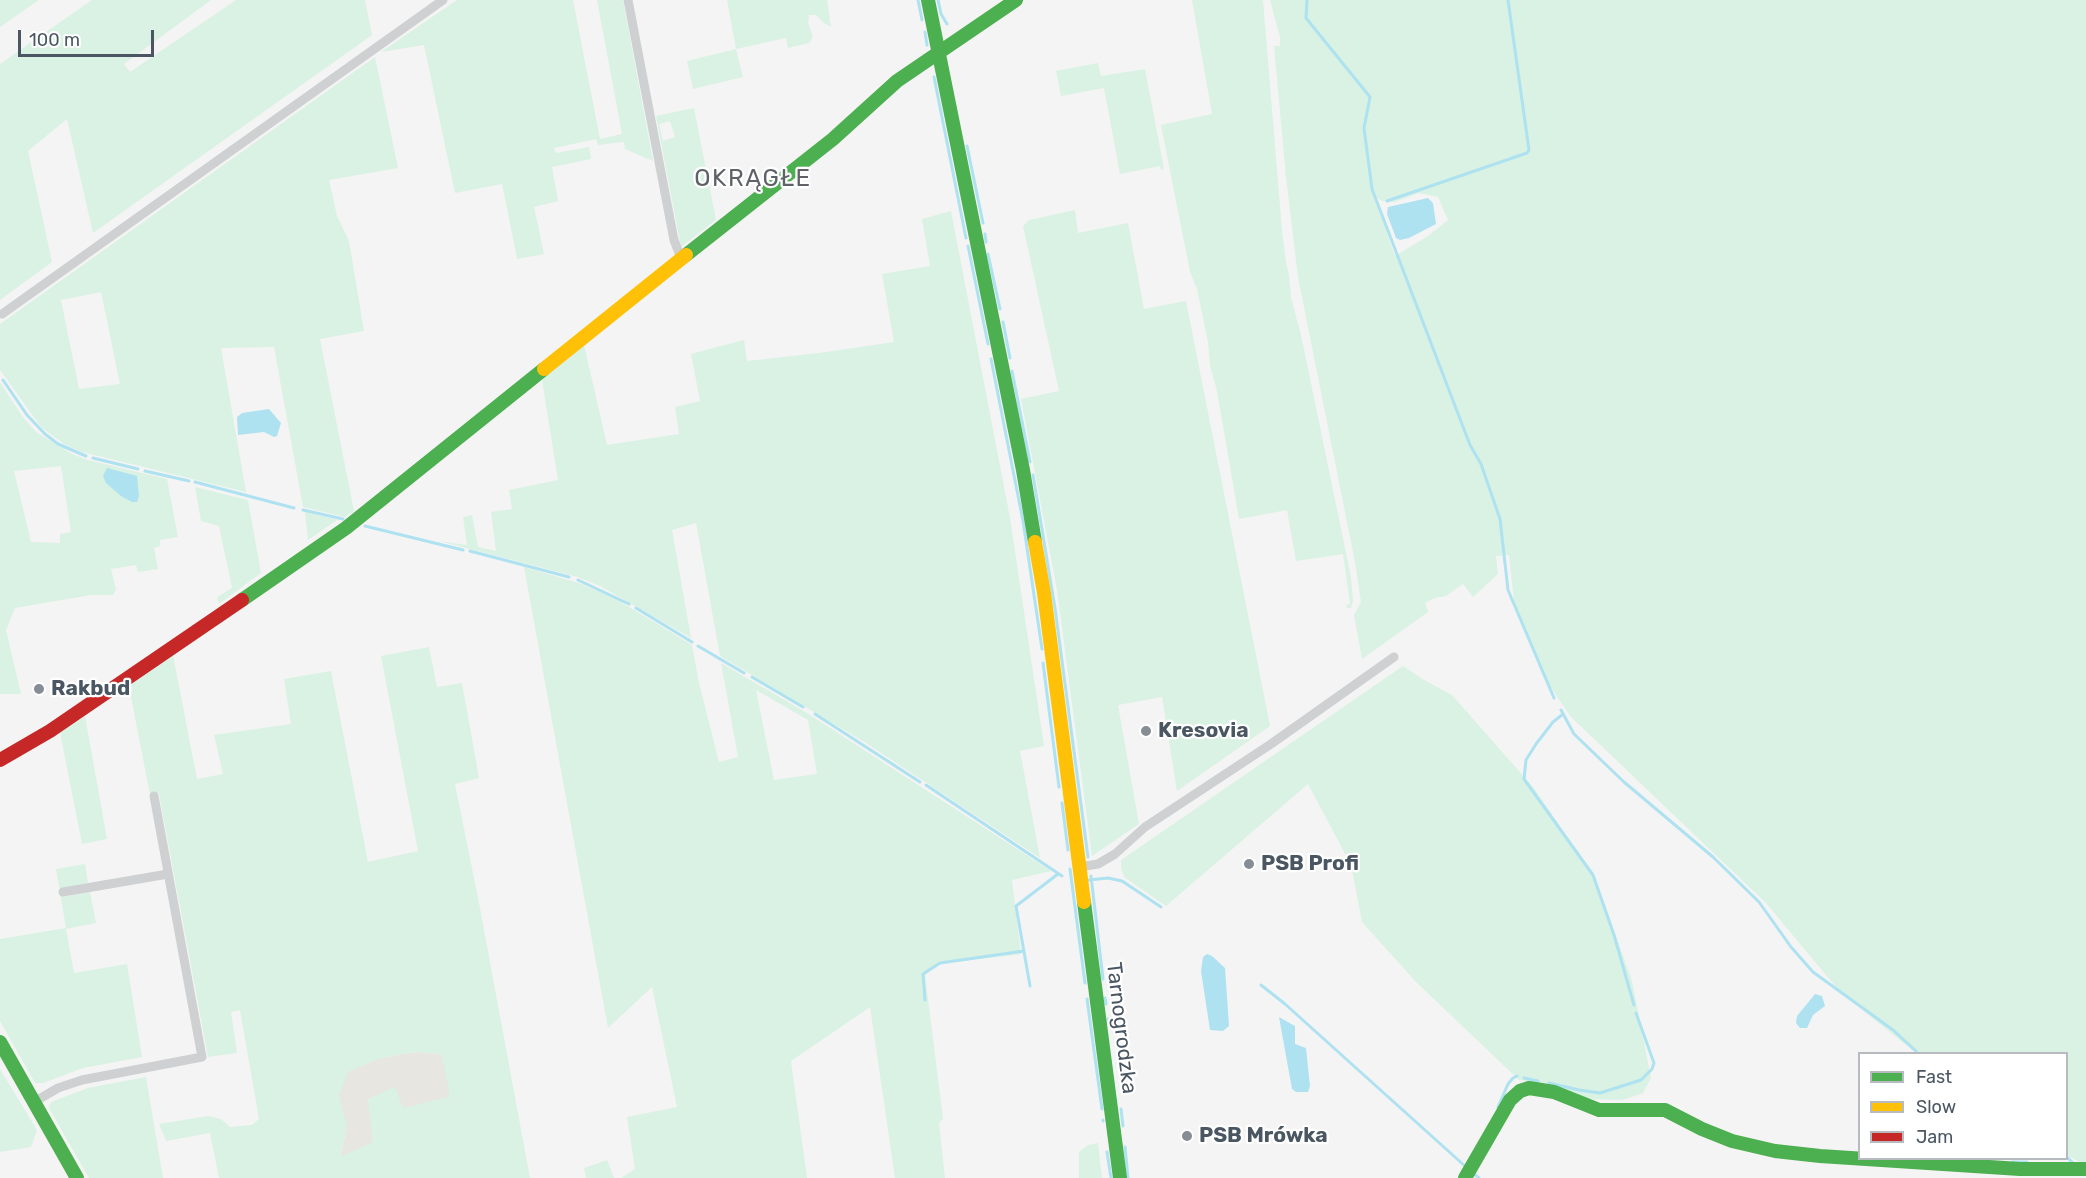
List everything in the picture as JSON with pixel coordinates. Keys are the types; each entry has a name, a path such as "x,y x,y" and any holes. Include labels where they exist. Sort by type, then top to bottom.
{"street":[{"path":"2,314 443,0"},
{"path":"628,0 674,240 681,258"},
{"name":"Tarnogrodzka","path":"928,0 1044,593 1120,1178"},
{"path":"0,760 50,731 346,528 681,258 833,139 897,81 1016,0"},
{"path":"1079,867 1098,864 1115,854 1145,827 1271,744 1394,657"},
{"path":"34,1102 58,1089 82,1080 202,1058 154,795"},
{"path":"63,892 168,874"},
{"path":"0,1042 77,1178"},
{"path":"1467,1175 1510,1100 1520,1091 1528,1088 1554,1092 1599,1110 1665,1110 1732,1141 1774,1151 1858,1158"},
{"path":"1882,1160 2020,1169 2086,1169"}],"green space":[{"path":"0,0 39,0 0,27"},
{"path":"92,0 211,0 124,64 130,72 236,0 365,0 372,35 93,233 67,119 28,151 52,262 0,300 0,64"},
{"path":"457,0 573,0 600,139 622,134 597,0 623,0 653,161 625,149 624,142 598,145 596,139 554,148 556,153 589,147 591,159 552,167 558,201 534,207 544,254 517,259 502,184 455,193 424,45 381,52"},
{"path":"727,0 827,0 831,27 816,15 809,15 808,23 813,37 809,43 788,48 786,38 736,49"},
{"path":"1192,0 1263,0 1282,231 1291,298 1301,335 1351,577 1353,601 1351,608 1347,608 1346,605 1350,604 1343,554 1296,561 1287,510 1239,519 1217,391 1210,366 1208,342 1197,289 1190,272 1161,125 1212,114"},
{"path":"1270,0 2086,0 2086,1162 2081,1163 2068,1156 2068,1052 1915,1052 1840,992 1766,903 1570,716 1542,674 1514,602 1509,555 1496,556 1498,574 1473,597 1463,584 1446,596 1425,603 1428,612 1362,659 1354,615 1361,602 1355,562 1298,277 1274,46 1280,46 1280,37","holes":["1419,193 1438,197 1448,220 1428,236 1395,256 1374,196 1382,201 1394,202"]},
{"path":"736,49 743,77 693,89 687,61"},
{"path":"375,57 398,168 329,180 337,216 349,241 364,331 320,339 354,511 345,517 303,507 274,347 221,348 246,492 82,452 64,444 41,427 0,370 0,324","holes":["101,292 120,384 79,389 61,300"]},
{"path":"1098,63 1101,76 1145,69 1164,169 1161,170 1160,166 1120,174 1104,88 1061,96 1056,71"},
{"path":"694,108 716,220 681,247 656,116","holes":["670,121 675,137 663,141 659,124"]},
{"path":"1075,210 1078,233 1128,223 1144,309 1186,301 1270,726 1177,791 1162,697 1118,705 1139,824 1092,856 1057,590 1021,399 1059,391 1023,226 1029,220"},
{"path":"951,211 1010,518 1044,746 1020,751 1040,858 866,743 720,656 696,523 672,530 691,638 600,586 578,577 439,541 467,545 463,517 472,515 478,547 496,551 491,512 512,509 509,490 558,480 542,380 584,345 607,445 679,434 675,407 700,401 691,354 744,340 747,361 894,342 882,274 930,266 922,219"},
{"path":"0,382 22,416 36,432 72,454 167,479 178,537 160,540 160,546 154,548 158,569 138,572 136,565 111,569 116,590 113,595 91,595 15,608 6,630 21,694 0,694","holes":["61,466 71,532 60,534 60,543 31,542 14,471"]},
{"path":"195,487 248,500 261,573 219,604 217,597 232,588 219,526 201,521"},
{"path":"305,512 337,520 308,540"},
{"path":"524,567 579,583 616,599 692,645 719,762 738,757 721,663 807,713 1051,871 1012,880 1021,954 939,964 925,975 943,1119 939,1123 945,1178 895,1178 870,1007 791,1061 807,1178 621,1178 635,1169 627,1117 677,1107 652,987 608,1028","holes":["756,690 808,720 817,774 774,780"]},
{"path":"429,647 437,687 462,683 479,778 455,784 530,1178 219,1178 210,1133 166,1141 159,1124 208,1116 221,1119 230,1127 252,1125 259,1119 240,1010 231,1012 237,1053 208,1057 159,794 150,795 129,686 173,655 197,779 223,774 214,735 291,724 284,679 331,671 368,862 418,851 381,656","holes":["422,1052 442,1055 395,1086 368,1099 340,1156 347,1127 378,1059"]},
{"path":"1403,666 1452,695 1533,787 1595,877 1632,981 1651,1078 1643,1093 1623,1100 1588,1099 1542,1084 1519,1080 1416,982 1362,922 1351,865 1308,784 1166,906 1124,877 1121,860"},
{"path":"85,716 107,839 82,844 60,732"},
{"path":"85,864 88,883 62,888 64,897 90,892 96,923 66,929 74,973 127,964 142,1057 83,1068 43,1083 35,1083 0,1021 0,939 66,928 56,869"},
{"path":"0,1069 37,1130 31,1147 0,1152"},
{"path":"146,1077 163,1178 89,1178 49,1108 51,1102 88,1088"},
{"path":"1098,1143 1102,1178 1079,1178 1079,1152 1088,1145"},
{"path":"607,1160 614,1178 586,1178 584,1168"}],"sand":[{"path":"422,1052 442,1055 450,1097 403,1108 395,1087 368,1099 373,1142 340,1157 347,1127 339,1096 348,1072 378,1059"}],"water":[{"path":"1428,198 1433,203 1436,224 1409,238 1400,240 1396,238 1387,214 1388,207"},
{"path":"269,409 281,423 277,436 274,437 264,432 238,435 237,417 242,413"},
{"path":"107,468 137,476 139,496 137,502 121,496 106,483 103,476"},
{"path":"1207,954 1225,968 1229,1026 1223,1031 1210,1030 1201,971 1203,957"},
{"path":"1815,994 1822,996 1825,1006 1813,1015 1807,1028 1800,1028 1796,1023 1797,1016"},
{"path":"1279,1017 1295,1026 1295,1044 1306,1048 1310,1086 1308,1092 1296,1092 1292,1089"}],"waterway":[{"path":"918,0 922,20"},
{"path":"938,0 941,14 947,24"},
{"path":"1307,0 1306,18 1370,97 1364,128 1372,189 1470,445 1481,464 1500,519 1508,590 1554,698"},
{"path":"1387,201 1527,153 1529,150 1508,0"},
{"path":"925,32 927,45"},
{"path":"934,77 966,238"},
{"path":"967,146 983,223"},
{"path":"985,234 986,242"},
{"path":"968,246 988,344"},
{"path":"988,254 1000,309"},
{"path":"1003,322 1010,358"},
{"path":"991,359 1023,521 1042,649"},
{"path":"1012,371 1030,462"},
{"path":"3,380 27,415 45,434 58,444 86,456"},
{"path":"93,458 138,469"},
{"path":"145,471 189,481"},
{"path":"1033,475 1055,608 1088,857"},
{"path":"195,482 294,508"},
{"path":"303,510 343,519"},
{"path":"365,526 463,550"},
{"path":"470,551 569,577"},
{"path":"578,580 629,604"},
{"path":"636,608 692,642"},
{"path":"698,646 744,673"},
{"path":"1043,663 1059,787"},
{"path":"752,677 803,707"},
{"path":"1561,710 1574,734 1624,782 1713,857 1759,902 1791,947 1813,972 1893,1030 1917,1052"},
{"path":"815,714 920,782"},
{"path":"1563,714 1553,722 1526,760 1524,779 1593,875 1614,935 1634,1005"},
{"path":"926,785 1062,876"},
{"path":"1062,803 1068,850"},
{"path":"1070,869 1085,983"},
{"path":"1030,986 1016,906 1058,874"},
{"path":"1091,876 1103,979"},
{"path":"1089,880 1108,878 1122,881 1161,907"},
{"path":"925,1000 923,974 940,963 1024,951"},
{"path":"1261,985 1466,1167"},
{"path":"1105,998 1106,1004"},
{"path":"1087,999 1102,1109"},
{"path":"1549,1083 1600,1093 1641,1080 1652,1069 1654,1063 1636,1013"},
{"path":"1108,1019 1109,1024"},
{"path":"1498,1107 1508,1084 1517,1076"},
{"path":"1524,1078 1538,1081"},
{"path":"1121,1109 1123,1126"},
{"path":"1125,1147 1128,1178"},
{"path":"1107,1152 1111,1178"},
{"path":"2068,1158 2074,1164"},
{"path":"2012,1162 2027,1162"},
{"path":"1473,1173 1479,1178"}],"traffic: fast":[{"path":"928,0 1023,470 1035,542"},
{"path":"686,255 833,139 897,81 1016,0"},
{"path":"242,600 346,528 544,369"},
{"path":"1084,902 1120,1178"},
{"path":"0,1042 77,1178"},
{"path":"1465,1178 1510,1100 1520,1091 1529,1088 1554,1092 1599,1110 1665,1110 1732,1141 1775,1151 1858,1158"},
{"path":"1882,1160 2020,1169 2086,1169"}],"traffic: slow":[{"path":"544,369 686,255"},
{"path":"1035,542 1044,593 1084,902"}],"traffic: jam":[{"path":"0,760 50,731 242,600"}],"place":[{"name":"Rakbud","path":"39,689"},
{"name":"Kresovia","path":"1146,731"},
{"name":"PSB Profi","path":"1249,864"},
{"name":"PSB Mrówka","path":"1187,1136"}],"district":[{"name":"OKRĄGŁE","path":"753,179"}]}
